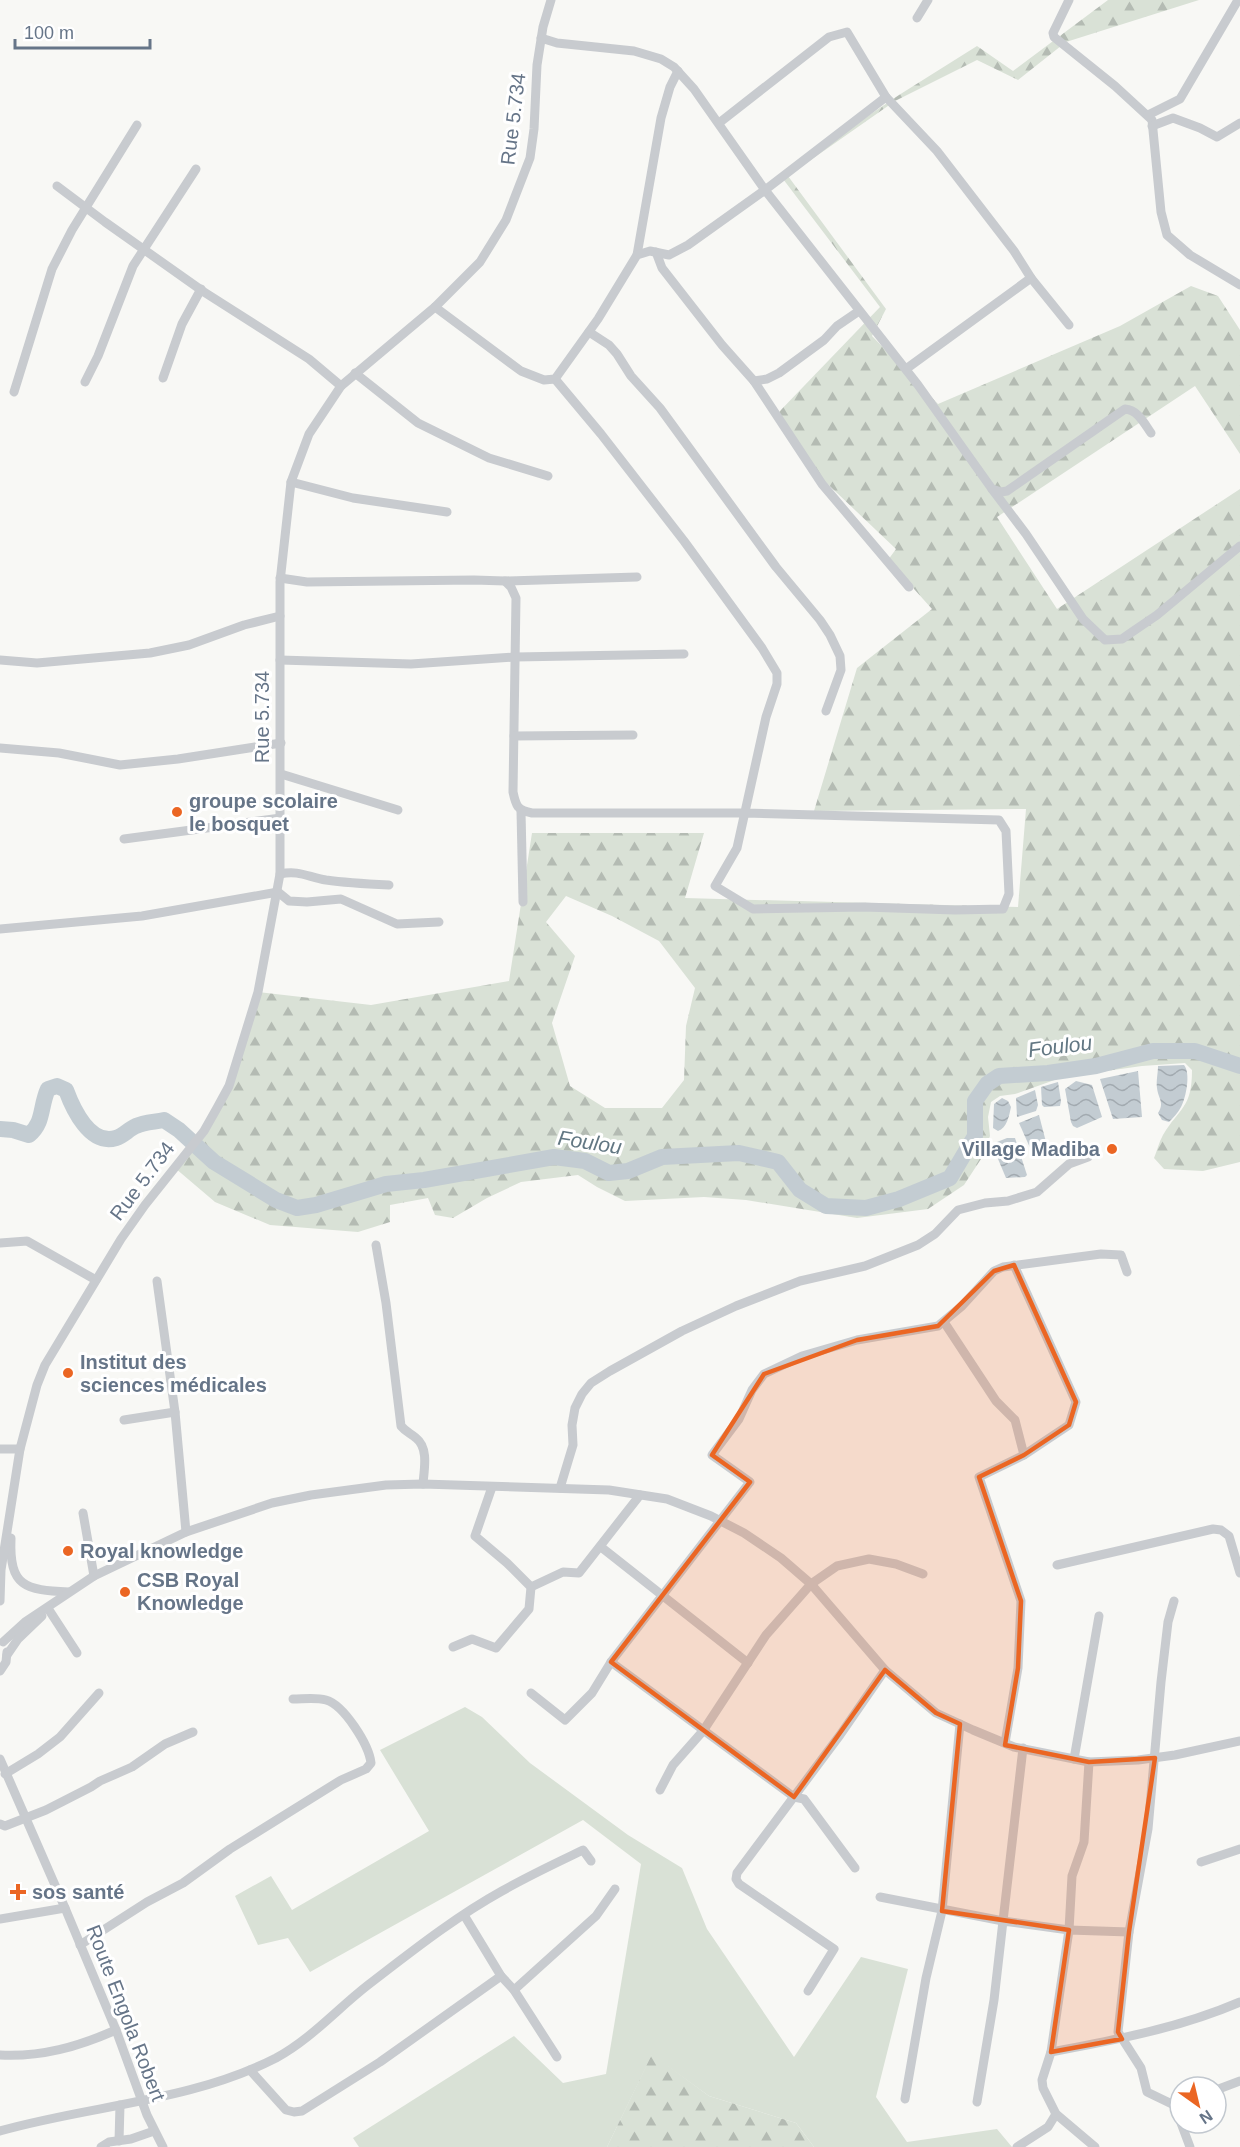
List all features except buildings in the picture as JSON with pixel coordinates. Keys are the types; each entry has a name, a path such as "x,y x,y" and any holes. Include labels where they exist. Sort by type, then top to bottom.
{"street":[{"name":"Rue 5.734","path":"0,1601 0,1570 20,1449 37,1385 45,1365 96,1280 145,1205 204,1131 229,1086 258,992 280,874 280,578 291,482 309,434 341,386 435,307 480,262 506,220 530,158 541,38 551,0"},
{"path":"918,18 928,0"},
{"path":"1069,0 1053,33 1054,37 1115,86 1152,120 1161,212 1167,235 1190,255 1240,285"},
{"path":"1148,116 1180,99 1238,0"},
{"path":"718,123 829,37 847,32 886,97 937,151 1014,251 1031,278 1069,325"},
{"path":"541,38 557,43 648,54 661,59 678,71 765,190 906,369 1026,534 1083,619 1106,640 1122,639 1132,633 1240,546"},
{"path":"435,307 521,371 544,380 555,379 589,332 637,255 661,118 670,87 678,71"},
{"path":"637,255 646,251 663,255 676,253 765,190 886,97"},
{"path":"1152,126 1173,118 1217,137 1240,123"},
{"path":"14,392 52,269 137,125"},
{"path":"85,382 98,356 125,281 143,249 196,169"},
{"path":"57,186 201,289 309,359 341,386"},
{"path":"656,252 662,268 722,345 754,381 822,484 909,587"},
{"path":"906,369 1031,278"},
{"path":"163,378 182,324 201,289"},
{"path":"754,381 779,373 859,311"},
{"path":"589,332 609,345 631,376 660,408 776,567 830,635 840,656 841,670 826,711"},
{"path":"355,373 418,423 489,458 548,476"},
{"path":"505,581 516,598 513,792 516,806 521,811 532,813 745,813 999,820 1006,831 1009,894 1004,909 864,907 753,909 716,886 737,848 745,813 766,717 777,684 777,673 767,655 684,541 602,434 555,379"},
{"path":"992,489 1007,491 1125,409 1137,414 1151,433"},
{"path":"291,482 353,498 447,512"},
{"path":"280,578 307,582 336,582 505,581 637,577"},
{"path":"0,660 38,663 150,653 189,645 244,625 280,616"},
{"path":"280,660 411,664 515,657 684,654"},
{"path":"514,736 633,735"},
{"path":"0,748 59,753 120,765 178,759 281,743"},
{"path":"281,774 398,810"},
{"path":"521,811 523,902"},
{"path":"124,839 281,818"},
{"path":"280,874 297,872 329,880 389,885"},
{"path":"0,929 142,916 278,892 289,901 341,899 397,924 439,922"},
{"path":"560,1488 573,1445 572,1425 575,1408 591,1383 610,1371 682,1331 736,1306 800,1281 865,1266 918,1245 935,1234 958,1210 985,1203 1008,1201 1037,1192 1069,1164 1088,1157"},
{"path":"0,1244 27,1241 96,1280"},
{"path":"376,1245 386,1303 401,1426 406,1433 417,1438 422,1446 423,1484"},
{"path":"531,1693 565,1720 592,1693 611,1662 750,1482 712,1455 739,1419 748,1396 765,1374 802,1356 857,1340 938,1326 994,1271 1014,1265 1115,1254 1123,1258 1127,1272"},
{"path":"1005,1743 1018,1668 1021,1601 979,1477 1024,1455 1069,1425 1076,1402 1014,1265"},
{"path":"157,1281 175,1412 186,1532"},
{"path":"944,1322 996,1401 1015,1420 1024,1455"},
{"path":"124,1420 175,1412"},
{"path":"0,1449 20,1449"},
{"path":"7,1655 2,1641 25,1622 94,1576 186,1532 246,1511 301,1497 386,1485 423,1484 609,1490 667,1499 720,1520 744,1533 781,1558 811,1584 885,1670 936,1713 1005,1743 1089,1762 1155,1758 1240,1741"},
{"path":"492,1486 475,1536 531,1587"},
{"path":"531,1587 563,1572 579,1573 640,1495"},
{"path":"12,1502 10,1562 15,1574 23,1585 64,1595"},
{"path":"83,1513 94,1576"},
{"path":"1057,1565 1213,1529 1221,1530 1228,1536 1240,1573"},
{"path":"601,1547 748,1663"},
{"path":"660,1790 673,1765 703,1731 725,1694 766,1635 811,1584 837,1566 868,1559 897,1564 923,1574"},
{"path":"453,1647 472,1639 496,1648 529,1609 531,1587"},
{"path":"1,1671 7,1655 18,1639 64,1595"},
{"path":"1168,2100 1147,2092 1141,2068 1118,2032 1129,1932 1148,1829 1167,1632 1174,1601"},
{"path":"49,1610 77,1653"},
{"path":"1074,1759 1099,1616"},
{"path":"611,1662 794,1797 804,1799 855,1868"},
{"path":"808,1991 834,1949 739,1884 736,1879 737,1872 840,1735 885,1670"},
{"path":"5,1774 38,1754 60,1737 99,1693"},
{"path":"80,1945 147,1902 183,1883 230,1849 371,1763 366,1743 341,1711 328,1700 292,1700"},
{"path":"905,2099 926,1978 942,1911 960,1725"},
{"path":"0,1824 5,1826 46,1810 92,1787 99,1781 132,1767 165,1744 193,1732"},
{"path":"977,2102 994,2000 1023,1748"},
{"name":"Route Engola Robert","path":"0,1759 65,1908 116,2030 154,2131 163,2147"},
{"path":"1089,1762 1083,1842 1072,1876 1069,1930 1051,2052 1042,2080 1043,2088 1056,2114 1095,2147"},
{"path":"1201,1862 1240,1849"},
{"path":"0,2130 195,2089 250,2070 278,2057 324,2024 366,1987 502,1890 583,1850 591,1861"},
{"path":"514,1990 596,1916 615,1889"},
{"path":"880,1897 1003,1922 1069,1930 1129,1932"},
{"path":"0,1918 65,1908"},
{"path":"464,1915 501,1976 514,1990 557,2057"},
{"path":"250,2070 286,2110 302,2111 380,2062 501,1976"},
{"path":"1051,2052 1122,2039 1208,2016 1240,2002"},
{"path":"0,2055 35,2055 57,2052 116,2030"},
{"path":"119,2141 120,2105"},
{"path":"1017,2147 1048,2127 1056,2114"},
{"path":"101,2147 109,2142 154,2131"}],"highlighted area":[{"path":"1014,1265 1076,1402 1069,1425 1024,1455 979,1477 1021,1601 1018,1668 1005,1745 1089,1762 1155,1758 1129,1932 1118,2032 1122,2039 1051,2052 1069,1930 942,1911 960,1724 936,1713 885,1670 794,1797 611,1662 750,1482 712,1455 764,1374 857,1340 938,1326 994,1271"}],"green space":[{"path":"1108,0 1199,0 1066,42 1018,80 977,60 895,101 788,176 886,309 872,336 938,404 1120,326 1191,286 1218,296 1240,330 1240,454 1195,386 997,517 1057,609 1240,489 1240,1162 1203,1171 1164,1169 1154,1158 1163,1135 1184,1106 1190,1092 1192,1070 1185,1063 1142,1066 1063,1077 1015,1094 1000,1096 991,1102 988,1117 990,1136 981,1159 964,1185 928,1209 857,1218 746,1200 704,1197 625,1201 578,1175 521,1182 453,1218 435,1215 428,1198 390,1205 390,1222 358,1232 270,1225 215,1202 175,1168 217,1108 258,992 371,1005 509,981 532,833 704,833 685,898 1018,907 1026,809 814,811 857,668 932,609 888,560 896,549 816,473 778,413 880,307 780,175 977,46 1013,71","holes":["566,896 612,916 659,941 695,988 686,1026 684,1080 662,1108 605,1108 570,1086 552,1023 575,956 546,922"]},
{"path":"465,1707 482,1717 530,1763 628,1835 682,1868 707,1929 794,2057 861,1957 908,1969 876,2097 907,2142 997,2129 1012,2147 814,2147 796,2123 709,2096 652,2055 607,2147 359,2147 353,2138 514,2036 563,2083 606,2074 641,1864 583,1820 310,1972 288,1938 258,1945 235,1896 271,1876 292,1910 429,1831 380,1750"},
{"path":"652,2054 709,2096 796,2123 814,2147 607,2147"}],"water":[{"path":"1184,1065 1187,1079 1183,1103 1169,1122 1162,1120 1158,1113 1161,1103 1157,1085 1158,1066"},
{"path":"1138,1071 1142,1117 1113,1119 1100,1079"},
{"path":"1076,1081 1092,1085 1102,1117 1077,1128 1071,1122 1065,1089"},
{"path":"1058,1082 1060,1106 1044,1107 1041,1087"},
{"path":"1035,1090 1038,1105 1036,1111 1017,1117 1016,1098"},
{"path":"1002,1098 1008,1101 1011,1107 1006,1124 998,1131 993,1128 994,1104"},
{"path":"1039,1115 1046,1142 1031,1150 1019,1123"},
{"path":"1015,1138 1027,1175 1025,1177 1006,1178 993,1147 997,1142"}],"waterway":[{"name":"Foulou","path":"0,1129 29,1135 37,1125 48,1089 57,1086 66,1090 78,1116 98,1137 116,1138 133,1127 164,1120 179,1130 214,1162 276,1200 297,1208 316,1205 386,1184 424,1180 554,1157 585,1161 609,1173 628,1171 662,1157 739,1153 778,1162 800,1190 826,1206 866,1208 899,1199 950,1178 975,1136 975,1101 987,1084 999,1076 1048,1073 1096,1066 1153,1051 1195,1051 1240,1066"}],"place":[{"name":"groupe scolaire le bosquet","path":"177,812"},
{"name":"Village Madiba","path":"1112,1149"},
{"name":"Institut des sciences médicales","path":"68,1373"},
{"name":"Royal knowledge","path":"68,1551"},
{"name":"CSB Royal Knowledge","path":"125,1592"},
{"name":"sos santé","path":"18,1892"}]}
